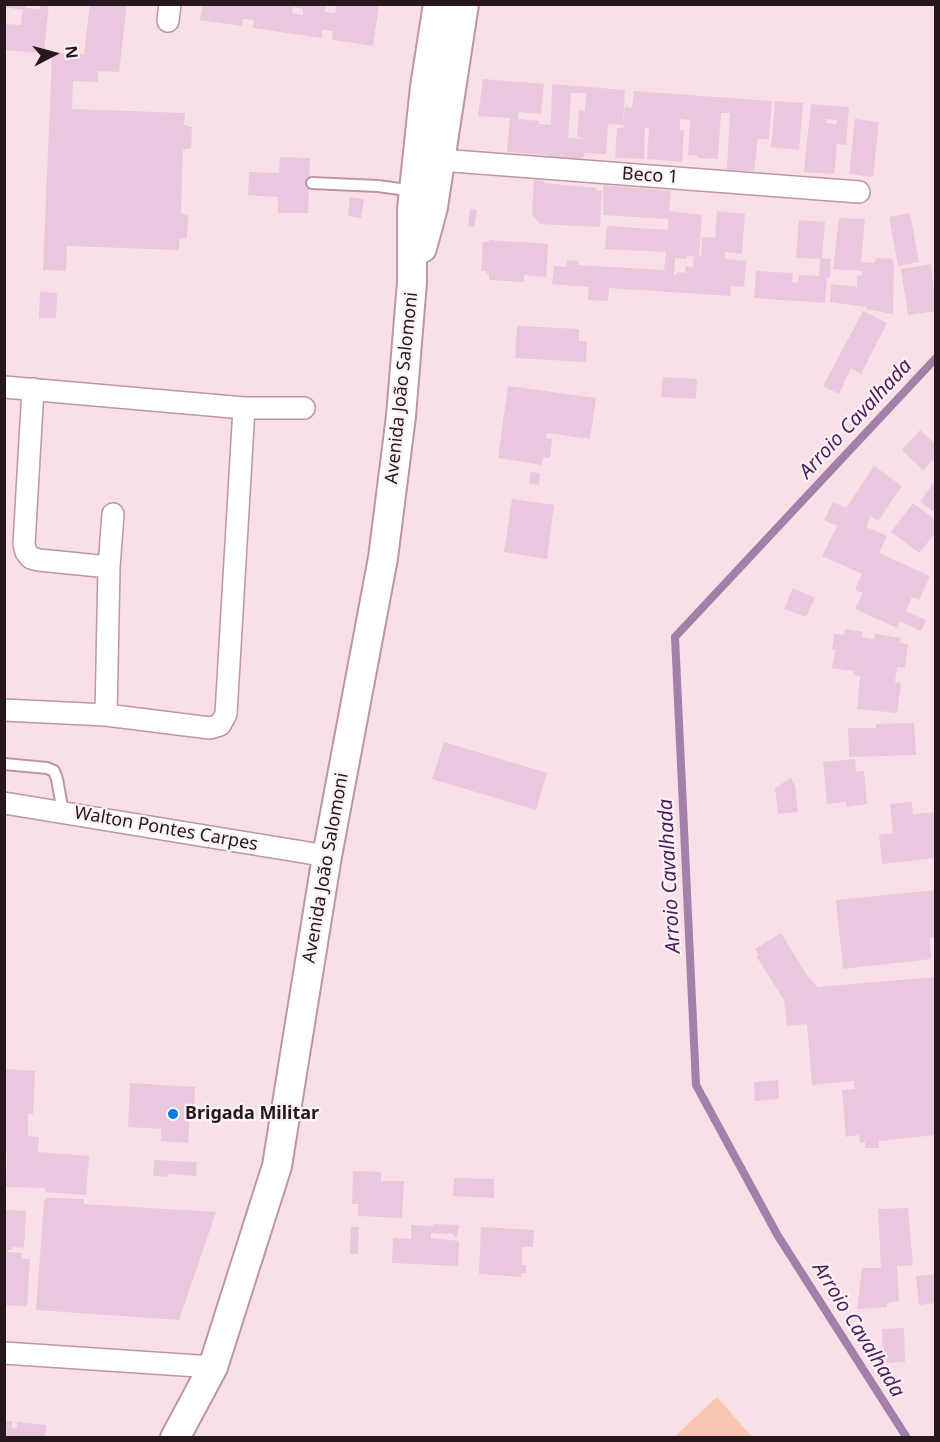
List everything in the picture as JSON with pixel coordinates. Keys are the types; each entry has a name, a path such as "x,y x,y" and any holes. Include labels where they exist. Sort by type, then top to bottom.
{"main road":[{"name":"Avenida João Salomoni","path":"175,1437 213,1367 277,1166 327,856 383,558 401,417 412,282 412,209 425,87 438,4"},
{"name":"Avenida João Salomoni","path":"412,282 434,207 464,4"}],"street":[{"name":"Beco 1","path":"440,160 860,192"},
{"path":"4,387 244,408 304,408"},
{"path":"33,389 24,544 26,552 31,558 39,560 110,567"},
{"path":"4,710 106,715 210,728 220,725 226,714 244,408"},
{"path":"106,715 113,514"},
{"name":"Walton Pontes Carpes","path":"4,803 327,856"},
{"path":"4,1353 213,1367"}],"lane":[{"path":"312,183 378,186 414,191"},
{"path":"4,764 47,768 54,771 63,812"}],"shaded area":[{"path":"717,1397 752,1437 674,1437"}],"building":[{"path":"4,4 26,4 25,8 40,9 40,4 49,4 44,53 4,50 4,24 21,25 23,10 4,7"},
{"path":"90,4 127,4 119,72 98,71 98,82 73,81 72,109 185,113 184,125 192,127 191,148 183,150 181,213 188,216 187,238 179,239 179,250 67,246 66,271 43,270 52,53 84,54"},
{"path":"203,4 326,4 325,12 335,13 337,4 379,4 373,46 332,40 333,31 322,30 322,38 253,28 254,20 243,19 242,26 200,20","holes":["293,7 303,9 303,15 292,13"]},
{"path":"483,79 544,84 541,114 519,112 518,119 551,125 552,84 625,90 623,122 625,107 632,108 634,91 772,101 769,139 758,139 754,171 727,170 730,113 721,113 718,159 688,155 690,120 680,119 680,130 684,130 682,162 647,159 649,128 645,128 644,159 615,158 617,128 623,128 624,125 608,124 606,154 584,153 583,159 567,158 567,160 548,158 548,155 507,152 510,118 478,116","holes":["571,93 586,93 585,111 579,110 577,137 584,139 568,138"]},
{"path":"775,101 803,103 799,150 771,147"},
{"path":"811,104 849,107 846,145 837,144 834,174 804,172","holes":["826,119 837,120 836,124 826,123"]},
{"path":"855,119 879,122 873,177 849,174"},
{"path":"280,157 310,158 308,213 278,213 278,197 248,195 249,172 279,173"},
{"path":"534,180 597,188 596,191 602,190 600,227 540,224 532,214"},
{"path":"603,185 671,191 669,211 702,215 699,255 701,256 702,237 715,238 717,211 745,214 742,254 725,252 725,259 746,261 744,287 731,286 730,296 609,288 608,301 588,300 589,287 552,284 554,266 566,267 567,260 578,261 578,265 664,270 666,252 605,249 607,226 668,230 668,219 603,215","holes":["697,257 694,258 693,267 686,266 685,273 677,272 674,275 675,258"]},
{"path":"350,197 364,199 361,218 348,216"},
{"path":"470,209 477,210 474,227 468,226"},
{"path":"910,213 919,262 898,266 889,217"},
{"path":"839,218 865,219 861,262 874,263 877,258 892,259 894,265 893,314 866,309 867,307 830,302 831,284 857,287 857,275 862,276 862,271 833,269"},
{"path":"799,220 825,222 822,258 831,259 825,303 754,298 756,271 793,273 792,282 798,283 799,275 819,276 820,259 796,258"},
{"path":"489,240 548,244 546,277 524,275 524,282 489,280 489,274 481,271 483,242 489,242"},
{"path":"931,264 936,311 908,315 901,269"},
{"path":"40,292 57,293 56,318 39,318"},
{"path":"863,311 887,323 861,374 851,368 839,394 823,386"},
{"path":"517,326 579,329 579,341 587,341 586,362 515,358"},
{"path":"663,377 697,379 696,399 661,397"},
{"path":"508,386 596,398 590,439 547,433 546,438 552,439 550,458 543,457 542,465 498,458"},
{"path":"920,430 936,444 936,457 923,470 902,450"},
{"path":"874,466 902,486 878,521 871,516 866,527 887,536 879,553 930,576 919,600 912,597 906,611 926,620 921,631 900,621 897,628 855,609 863,593 855,590 862,574 822,556 837,526 824,520 833,502 846,508"},
{"path":"531,472 540,473 539,485 529,483"},
{"path":"936,480 936,514 920,501"},
{"path":"512,499 554,505 547,559 504,552"},
{"path":"913,503 936,520 936,532 919,553 891,532"},
{"path":"793,588 815,598 806,617 784,609"},
{"path":"845,629 863,632 862,637 874,639 875,634 901,638 900,643 908,644 905,668 897,667 895,682 901,683 897,713 857,709 860,676 854,675 854,671 832,668 835,650 832,649 834,634 844,635"},
{"path":"914,723 916,755 849,757 848,728 876,728 876,724"},
{"path":"444,742 547,773 536,810 432,779"},
{"path":"855,759 856,772 864,771 867,804 847,807 846,802 827,804 823,762"},
{"path":"791,778 795,786 798,812 778,814 775,788"},
{"path":"912,802 913,814 936,812 936,858 882,864 879,835 893,833 890,804"},
{"path":"936,890 936,937 930,938 931,959 843,969 836,900"},
{"path":"781,933 808,977 818,987 936,977 936,1135 879,1141 879,1148 865,1148 865,1142 860,1143 859,1135 846,1137 842,1090 855,1089 854,1081 812,1085 807,1024 787,1026 784,1000 756,956 759,955 755,949"},
{"path":"4,1069 35,1071 33,1114 28,1114 28,1136 39,1137 38,1152 89,1156 86,1195 45,1192 45,1188 6,1187"},
{"path":"778,1080 779,1099 755,1101 754,1082"},
{"path":"130,1083 195,1087 194,1109 190,1109 188,1143 161,1141 161,1129 128,1127"},
{"path":"154,1160 197,1162 196,1176 168,1174 167,1177 153,1176"},
{"path":"353,1171 381,1172 381,1181 404,1181 402,1218 358,1216 358,1204 352,1204"},
{"path":"454,1178 494,1179 494,1198 453,1196"},
{"path":"47,1198 84,1199 84,1204 216,1212 179,1320 36,1310 44,1201"},
{"path":"908,1208 913,1265 897,1266 899,1301 887,1303 887,1307 857,1309 862,1268 881,1268 878,1209"},
{"path":"4,1210 26,1211 24,1248 12,1247 12,1250 8,1252 22,1253 22,1259 30,1259 27,1306 4,1305"},
{"path":"433,1224 459,1225 457,1237 454,1237 454,1234 431,1233 431,1238 459,1241 458,1266 392,1263 393,1238 411,1239 411,1225 433,1226"},
{"path":"351,1227 359,1227 358,1254 350,1254"},
{"path":"481,1227 534,1230 533,1247 522,1247 522,1265 526,1265 526,1273 521,1273 521,1277 479,1274"},
{"path":"936,1274 936,1303 919,1305 916,1276"},
{"path":"904,1328 905,1362 883,1363 882,1329"},
{"path":"4,1421 12,1421 12,1428 17,1429 17,1422 46,1425 45,1438 6,1438"}],"waterway":[{"name":"Arroio Cavalhada","path":"907,1438 778,1236 696,1085 675,637 936,358"}],"place":[{"name":"Brigada Militar","path":"173,1114"}]}
